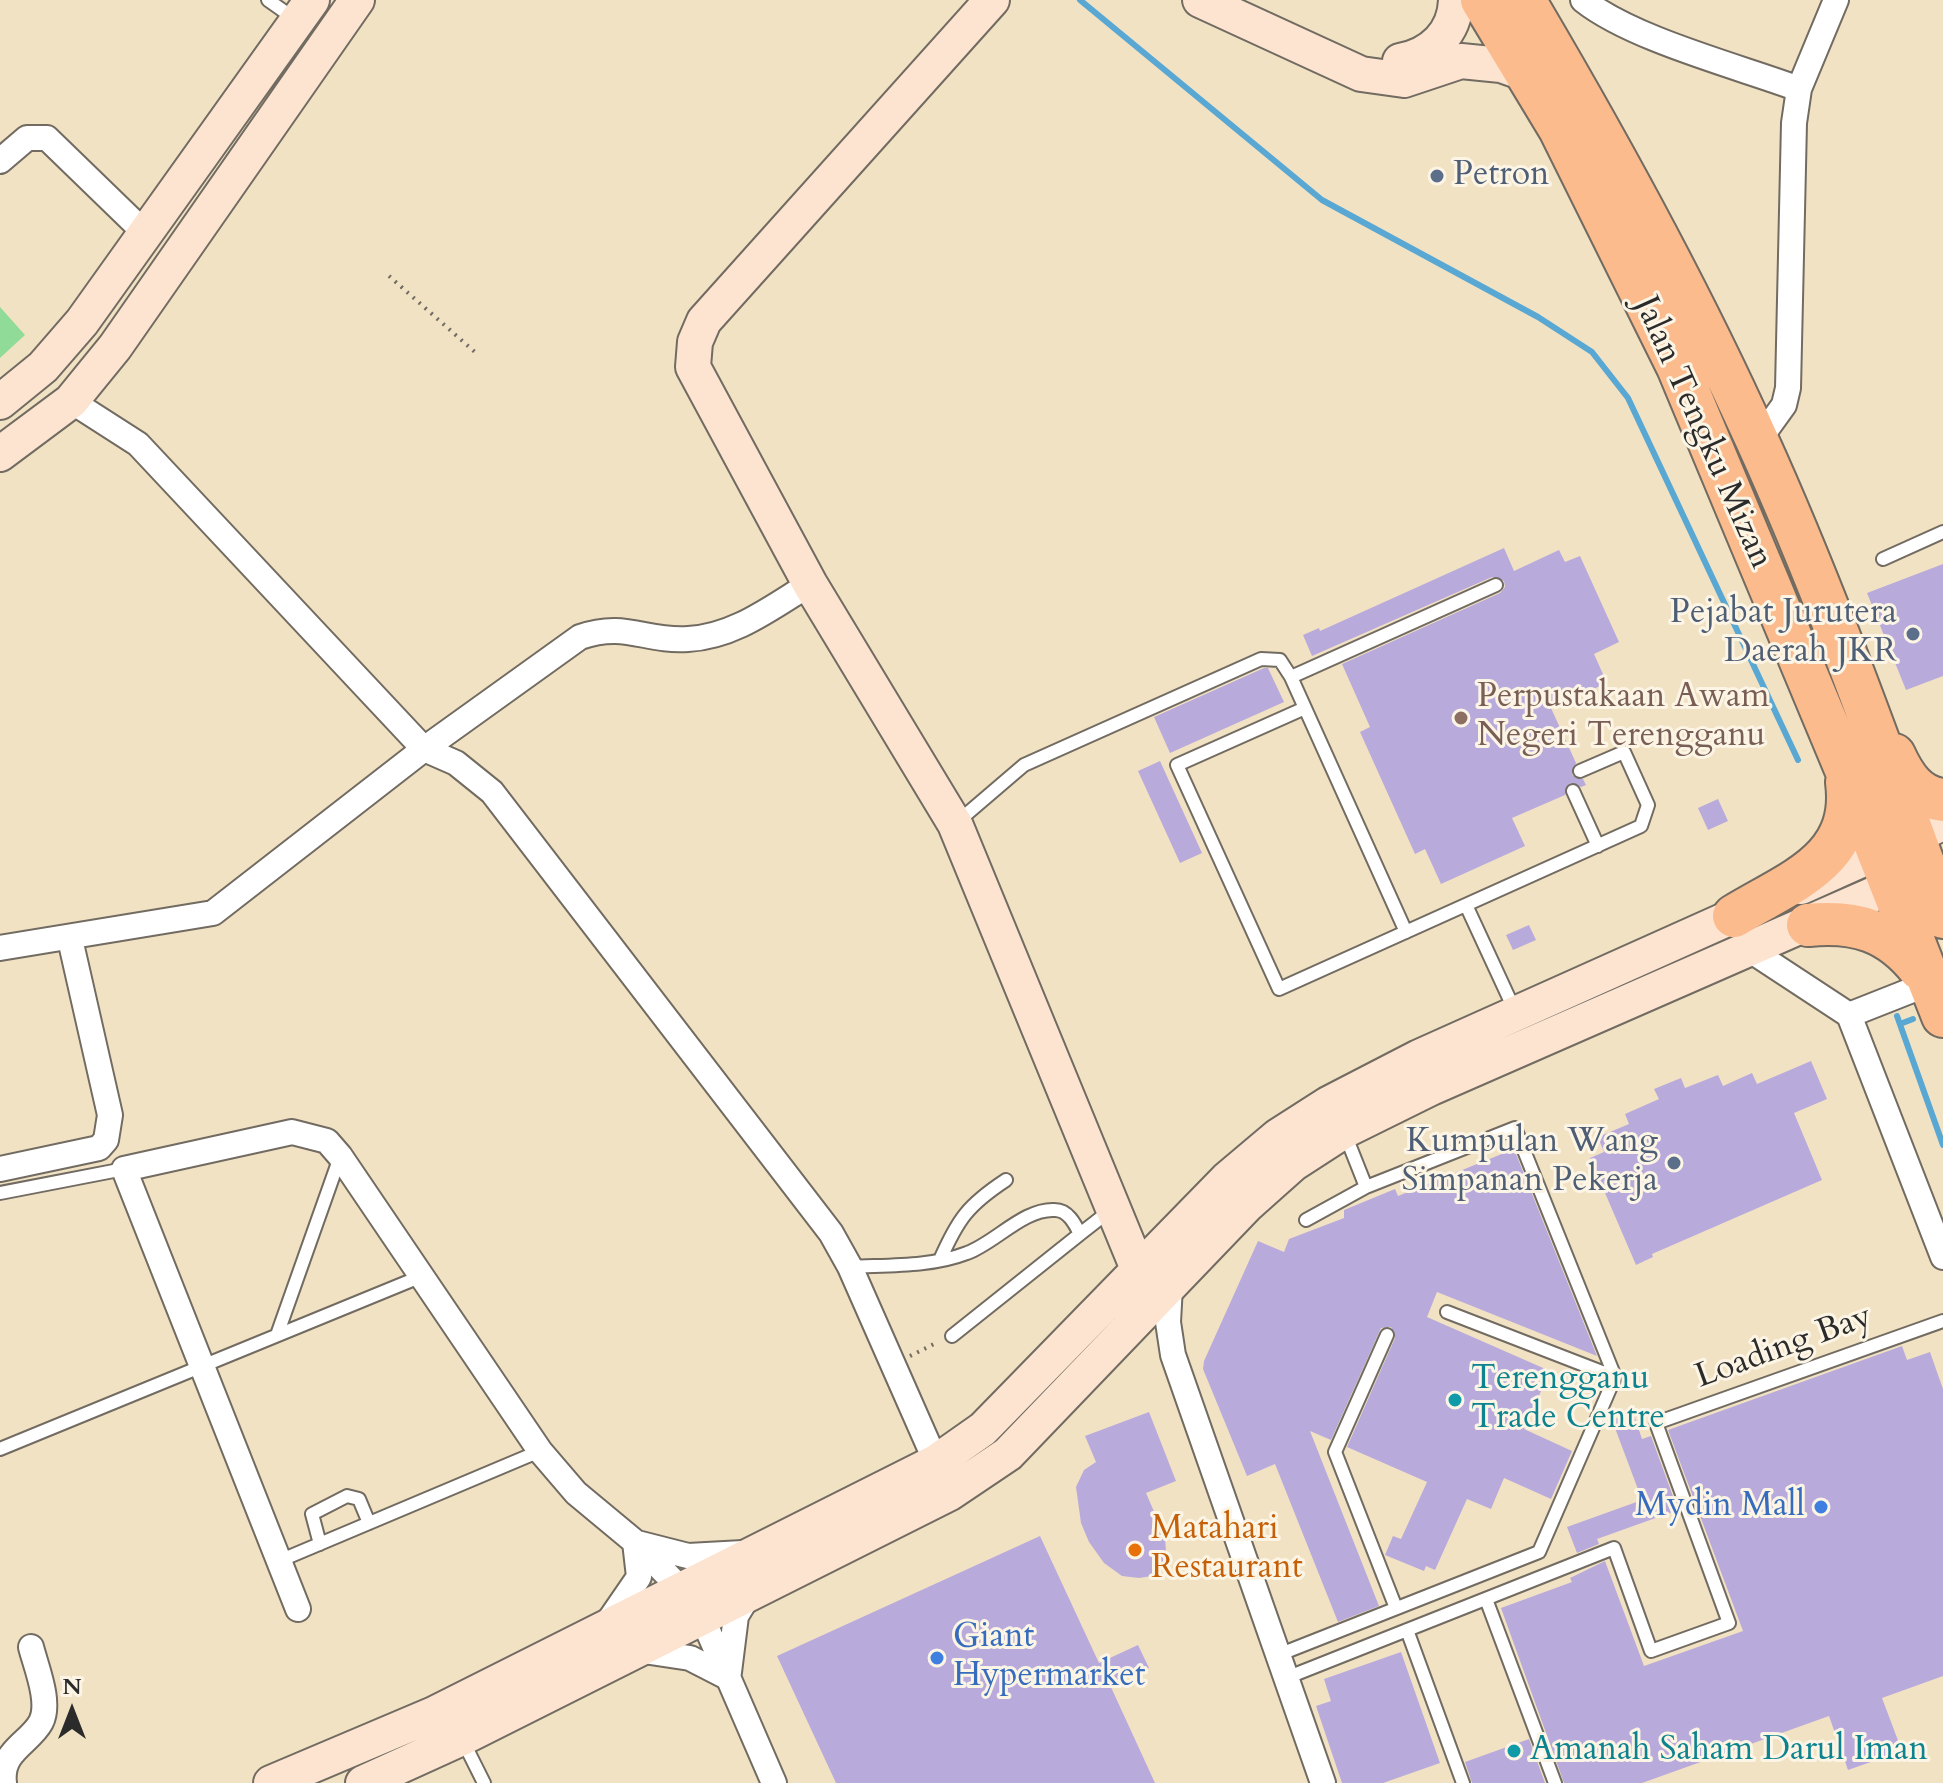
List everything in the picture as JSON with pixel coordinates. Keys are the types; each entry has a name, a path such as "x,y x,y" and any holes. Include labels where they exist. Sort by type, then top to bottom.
{"highway":[{"name":"Jalan Tengku Mizan","path":"1482,0 1560,129 1678,367 1845,767 1916,856 1937,1000"},
{"name":"Jalan Tengku Mizan","path":"1524,0 1591,112 1710,339 1758,441 1835,627 1916,856 1943,917"},
{"path":"1835,627 1904,777 1919,792 1943,800"},
{"path":"1742,933 1835,848 1850,808 1845,767"},
{"path":"1800,929 1854,924 1880,933 1903,948 1937,1000"}],"main road":[{"path":"0,454 71,401 115,347 357,0"},
{"path":"992,0 704,321 695,342 693,367 810,584 955,824 1138,1269"},
{"path":"1200,0 1361,74 1404,80 1461,61 1501,65 1527,74"},
{"path":"1242,0 1371,61 1390,63 1419,55 1443,39 1452,22 1456,0"},
{"path":"0,402 43,367 72,333 305,10"},
{"path":"363,1783 462,1738 636,1650 764,1549 936,1462 983,1429 1227,1179 1278,1136 1341,1097 1516,1014 1742,933 1800,929 1916,856"},
{"path":"271,1783 434,1714 602,1631 692,1604 750,1593 950,1493 1008,1454 1247,1205 1293,1164 1344,1131 1742,933 1916,856"}],"street":[{"path":"1583,0 1599,13 1631,28 1799,89"},
{"path":"1758,441 1784,405 1788,388 1794,123 1799,89 1836,0"},
{"path":"0,161 27,138 47,138 146,234"},
{"path":"71,401 138,444 382,708 424,749 456,763 492,792 831,1233 850,1267 936,1462"},
{"path":"0,948 70,939 213,913 424,749 580,637 603,629 686,640 716,636 810,584"},
{"path":"1794,979 1800,929"},
{"path":"1742,933 1794,979 1849,1015 1943,1257"},
{"path":"0,1169 99,1148 106,1140 110,1115 70,939"},
{"path":"1849,1015 1937,1000"},
{"path":"298,1609 124,1169 292,1132 327,1141 340,1156 540,1451 576,1493 635,1542 692,1604 729,1678 774,1783"},
{"path":"1170,1286 1168,1322 1173,1355 1323,1783"},
{"path":"635,1542 688,1556 711,1557 764,1549"},
{"path":"602,1631 639,1577 635,1542"},
{"path":"729,1678 729,1651 736,1616 750,1593"},
{"path":"4,1783 5,1763 16,1744 41,1722 44,1703 31,1647"},
{"path":"636,1650 690,1658 729,1678"}],"lane":[{"path":"268,0 305,10"},
{"path":"1883,559 1943,532"},
{"path":"1291,677 1496,585"},
{"path":"955,824 1024,765 1261,659 1280,660 1291,677 1406,932"},
{"path":"1305,708 1177,765 1279,989 1641,826 1648,805 1624,752 1580,771"},
{"path":"1573,791 1598,846"},
{"path":"1466,905 1516,1014"},
{"path":"1282,1666 1396,1608 1539,1552 1615,1377 1515,1128 1366,1187 1306,1220"},
{"path":"1344,1131 1366,1187"},
{"path":"277,1335 340,1156"},
{"path":"0,1193 124,1169"},
{"path":"940,1260 962,1215 1006,1180"},
{"path":"952,1336 1113,1208"},
{"path":"850,1267 940,1260 968,1253 1028,1218 1053,1209 1063,1211 1080,1234"},
{"path":"0,1449 422,1276"},
{"path":"1447,1312 1615,1377"},
{"name":"Loading Bay","path":"1486,1599 1614,1548 1651,1651 1729,1623 1656,1423 1943,1321"},
{"path":"1387,1335 1335,1452 1396,1608"},
{"path":"279,1561 540,1451"},
{"path":"320,1544 312,1514 347,1496 359,1499 369,1523"},
{"path":"1282,1666 1407,1630 1486,1599 1555,1783"},
{"path":"1407,1630 1463,1783"},
{"path":"462,1738 484,1783"}],"path":[{"path":"389,276 476,353"},
{"path":"894,1365 926,1346 952,1336"}],"green space":[{"path":"0,307 25,335 0,358"}],"building":[{"name":"Perpustakaan Awam Negeri Terengganu","path":"1504,548 1514,571 1559,550 1565,562 1580,556 1619,642 1594,654 1607,683 1551,708 1576,763 1572,775 1583,779 1586,785 1581,787 1570,783 1565,795 1512,818 1525,846 1441,884 1425,849 1415,854 1360,732 1370,727 1342,664 1500,593 1505,587 1504,581 1492,577 1312,656 1303,635 1319,628 1320,631"},
{"name":"Pejabat Jurutera Daerah JKR","path":"1943,564 1943,676 1906,690 1867,593"},
{"path":"1268,668 1284,702 1170,753 1154,717"},
{"path":"1160,761 1202,853 1180,863 1138,771"},
{"path":"1718,799 1728,821 1708,830 1698,808"},
{"path":"1529,925 1536,940 1513,950 1506,935"},
{"name":"Kumpulan Wang Simpanan Pekerja","path":"1811,1061 1827,1099 1794,1113 1822,1180 1652,1254 1653,1257 1636,1265 1590,1158 1604,1152 1598,1137 1629,1124 1625,1114 1659,1099 1654,1089 1681,1078 1685,1088 1718,1075 1723,1086 1752,1073 1757,1084"},
{"name":"Terengganu Trade Centre","path":"1514,1149 1597,1356 1437,1292 1427,1317 1550,1371 1524,1429 1572,1451 1551,1499 1504,1478 1491,1509 1467,1499 1435,1570 1426,1566 1424,1571 1385,1555 1393,1536 1401,1539 1427,1482 1347,1447 1395,1338 1391,1327 1381,1328 1331,1440 1310,1431 1379,1606 1338,1622 1275,1464 1247,1476 1203,1369 1204,1361 1258,1241 1284,1252 1289,1239 1344,1218 1344,1210 1395,1189 1398,1196"},
{"name":"Mydin Mall","path":"1902,1346 1907,1360 1930,1352 1943,1389 1943,1676 1882,1698 1902,1751 1848,1770 1829,1716 1642,1783 1564,1783 1501,1608 1572,1582 1570,1578 1605,1561 1644,1666 1743,1631 1668,1430"},
{"path":"1149,1412 1176,1481 1146,1493 1165,1537 1166,1552 1162,1567 1152,1576 1139,1578 1122,1576 1104,1563 1089,1542 1081,1523 1076,1487 1084,1470 1096,1462 1085,1436"},
{"path":"1633,1412 1642,1439 1651,1436 1678,1510 1597,1539 1599,1544 1577,1553 1567,1527 1642,1500 1612,1420"},
{"name":"Giant Hypermarket","path":"1040,1536 1099,1663 1138,1645 1149,1668 1110,1685 1155,1783 836,1783 777,1656"},
{"path":"1401,1652 1440,1763 1383,1783 1342,1783 1316,1706 1331,1701 1324,1679"},
{"name":"Amanah Saham Darul Iman","path":"1529,1739 1545,1783 1472,1783 1465,1762"}],"waterway":[{"path":"1080,0 1322,200 1538,317 1592,352 1628,398 1798,760"},
{"path":"1897,1016 1943,1145"},
{"path":"1900,1024 1913,1019"}],"place":[{"name":"Petron","path":"1437,176"},
{"name":"Pejabat Jurutera Daerah JKR","path":"1913,634"},
{"name":"Perpustakaan Awam Negeri Terengganu","path":"1461,718"},
{"name":"Kumpulan Wang Simpanan Pekerja","path":"1674,1163"},
{"name":"Terengganu Trade Centre","path":"1455,1400"},
{"name":"Mydin Mall","path":"1821,1507"},
{"name":"Matahari Restaurant","path":"1135,1550"},
{"name":"Giant Hypermarket","path":"937,1658"},
{"name":"Amanah Saham Darul Iman","path":"1514,1751"}]}
